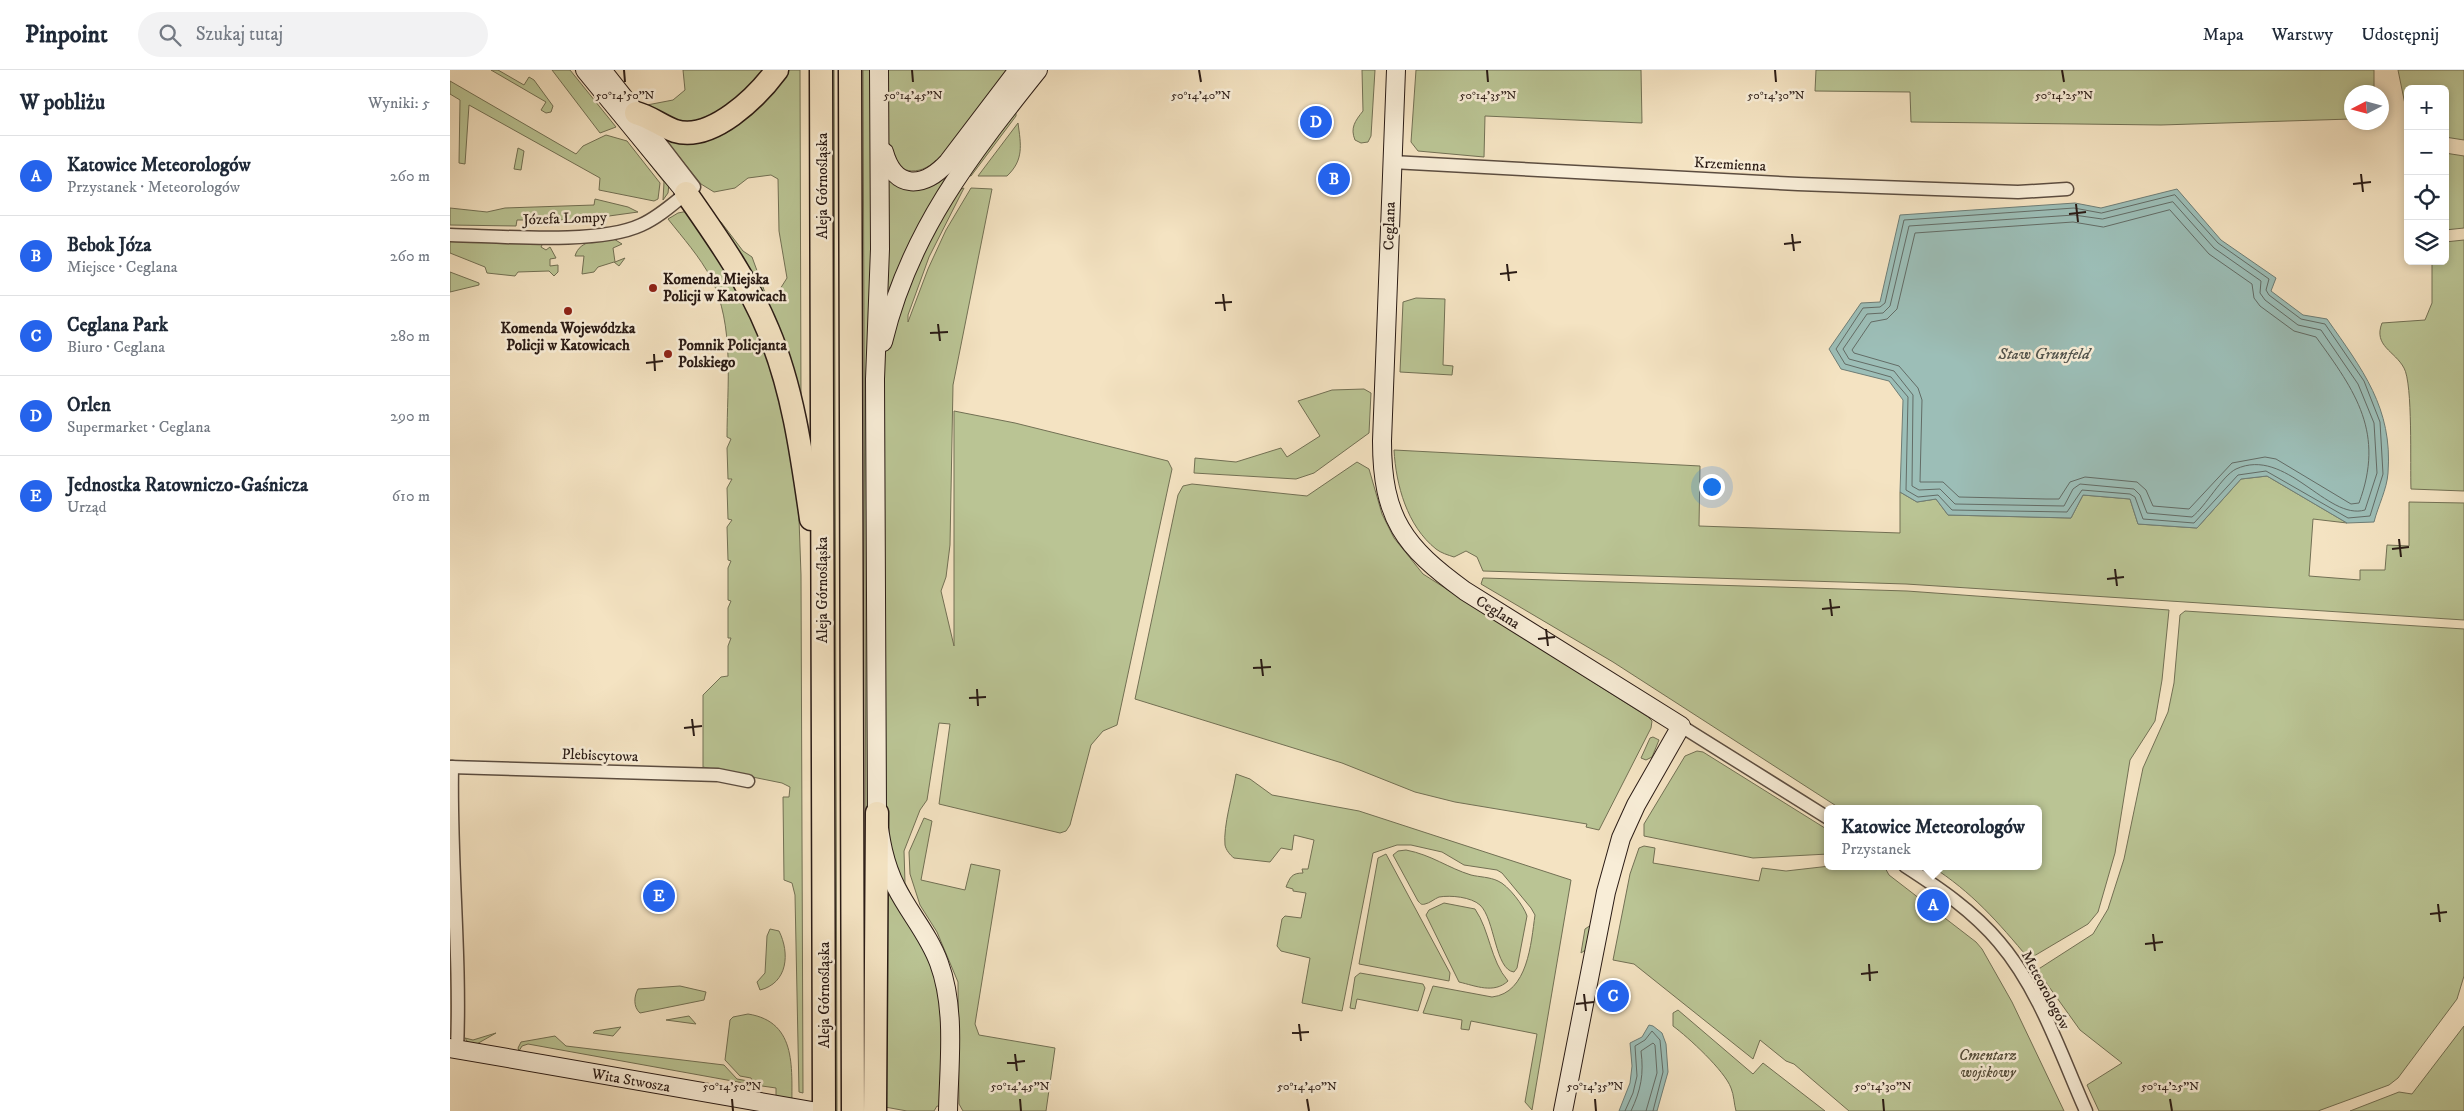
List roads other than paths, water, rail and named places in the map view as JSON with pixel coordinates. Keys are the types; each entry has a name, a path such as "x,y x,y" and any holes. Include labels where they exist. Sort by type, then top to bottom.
{"highway":[{"path":"636,113 651,117 675,130 689,132 706,129 727,118 753,97 777,70"},
{"name":"Aleja Górnośląska","path":"821,70 824,1111"},
{"name":"Aleja Górnośląska","path":"850,70 853,1111"},
{"path":"686,193 746,285 768,329 782,367 802,460 822,599"},
{"path":"875,1111 877,813"}],"street":[{"path":"585,70 686,193 694,187 602,70"},
{"path":"879,70 880,249 875,379 877,813 882,851 888,872 930,942 944,981 948,1016 948,1111"},
{"path":"880,137 888,165 892,172 905,180 927,179 935,175 948,162 1018,70"},
{"path":"875,379 892,309 916,249 938,205 973,153 1038,70"},
{"name":"Ceglana","path":"1396,70 1382,441 1383,475 1394,514 1405,535 1419,554 1464,591 1680,726"},
{"name":"Krzemienna","path":"1392,162 1798,184 2018,192 2067,189"},
{"name":"Józefa Lompy","path":"450,235 566,236 624,230 648,221 686,193"},
{"path":"1563,1111 1606,892 1621,838 1636,805 1680,726 1824,816"},
{"path":"451,767 458,976 454,1049"},
{"name":"Plebiscytowa","path":"451,767 713,775 748,781"},
{"name":"Meteorologów","path":"1911,870 1966,909 2006,950 2031,990 2086,1111"},
{"name":"Wita Stwosza","path":"454,1049 812,1111"}],"water":[{"name":"Staw Grunfeld","path":"2177,189 2221,240 2276,278 2271,291 2303,315 2327,319 2363,373 2380,409 2386,429 2388,450 2387,479 2374,522 2347,523 2267,476 2241,479 2197,528 2138,524 2130,499 2083,495 2071,518 1948,515 1936,499 1917,502 1900,492 1903,400 1889,381 1841,369 1829,349 1861,303 1880,302 1900,215 2075,203 2101,208"},
{"path":"1649,1025 1662,1033 1666,1044 1668,1072 1657,1111 1619,1111 1630,1083 1632,1066 1630,1043 1642,1037"}],"place":[{"name":"Orlen","path":"1316,122"},
{"name":"Bebok Józa","path":"1334,179"},
{"name":"Komenda Miejska Policji w Katowicach","path":"653,288"},
{"name":"Komenda Wojewódzka Policji w Katowicach","path":"568,311"},
{"name":"Pomnik Policjanta Polskiego","path":"668,354"},
{"name":"Jednostka Ratowniczo-Gaśnicza","path":"659,896"},
{"name":"Katowice Meteorologów","path":"1933,905"},
{"name":"Ceglana Park","path":"1613,996"}],"park label":[{"name":"Cmentarz wojskowy","path":"1988,1064"}]}
